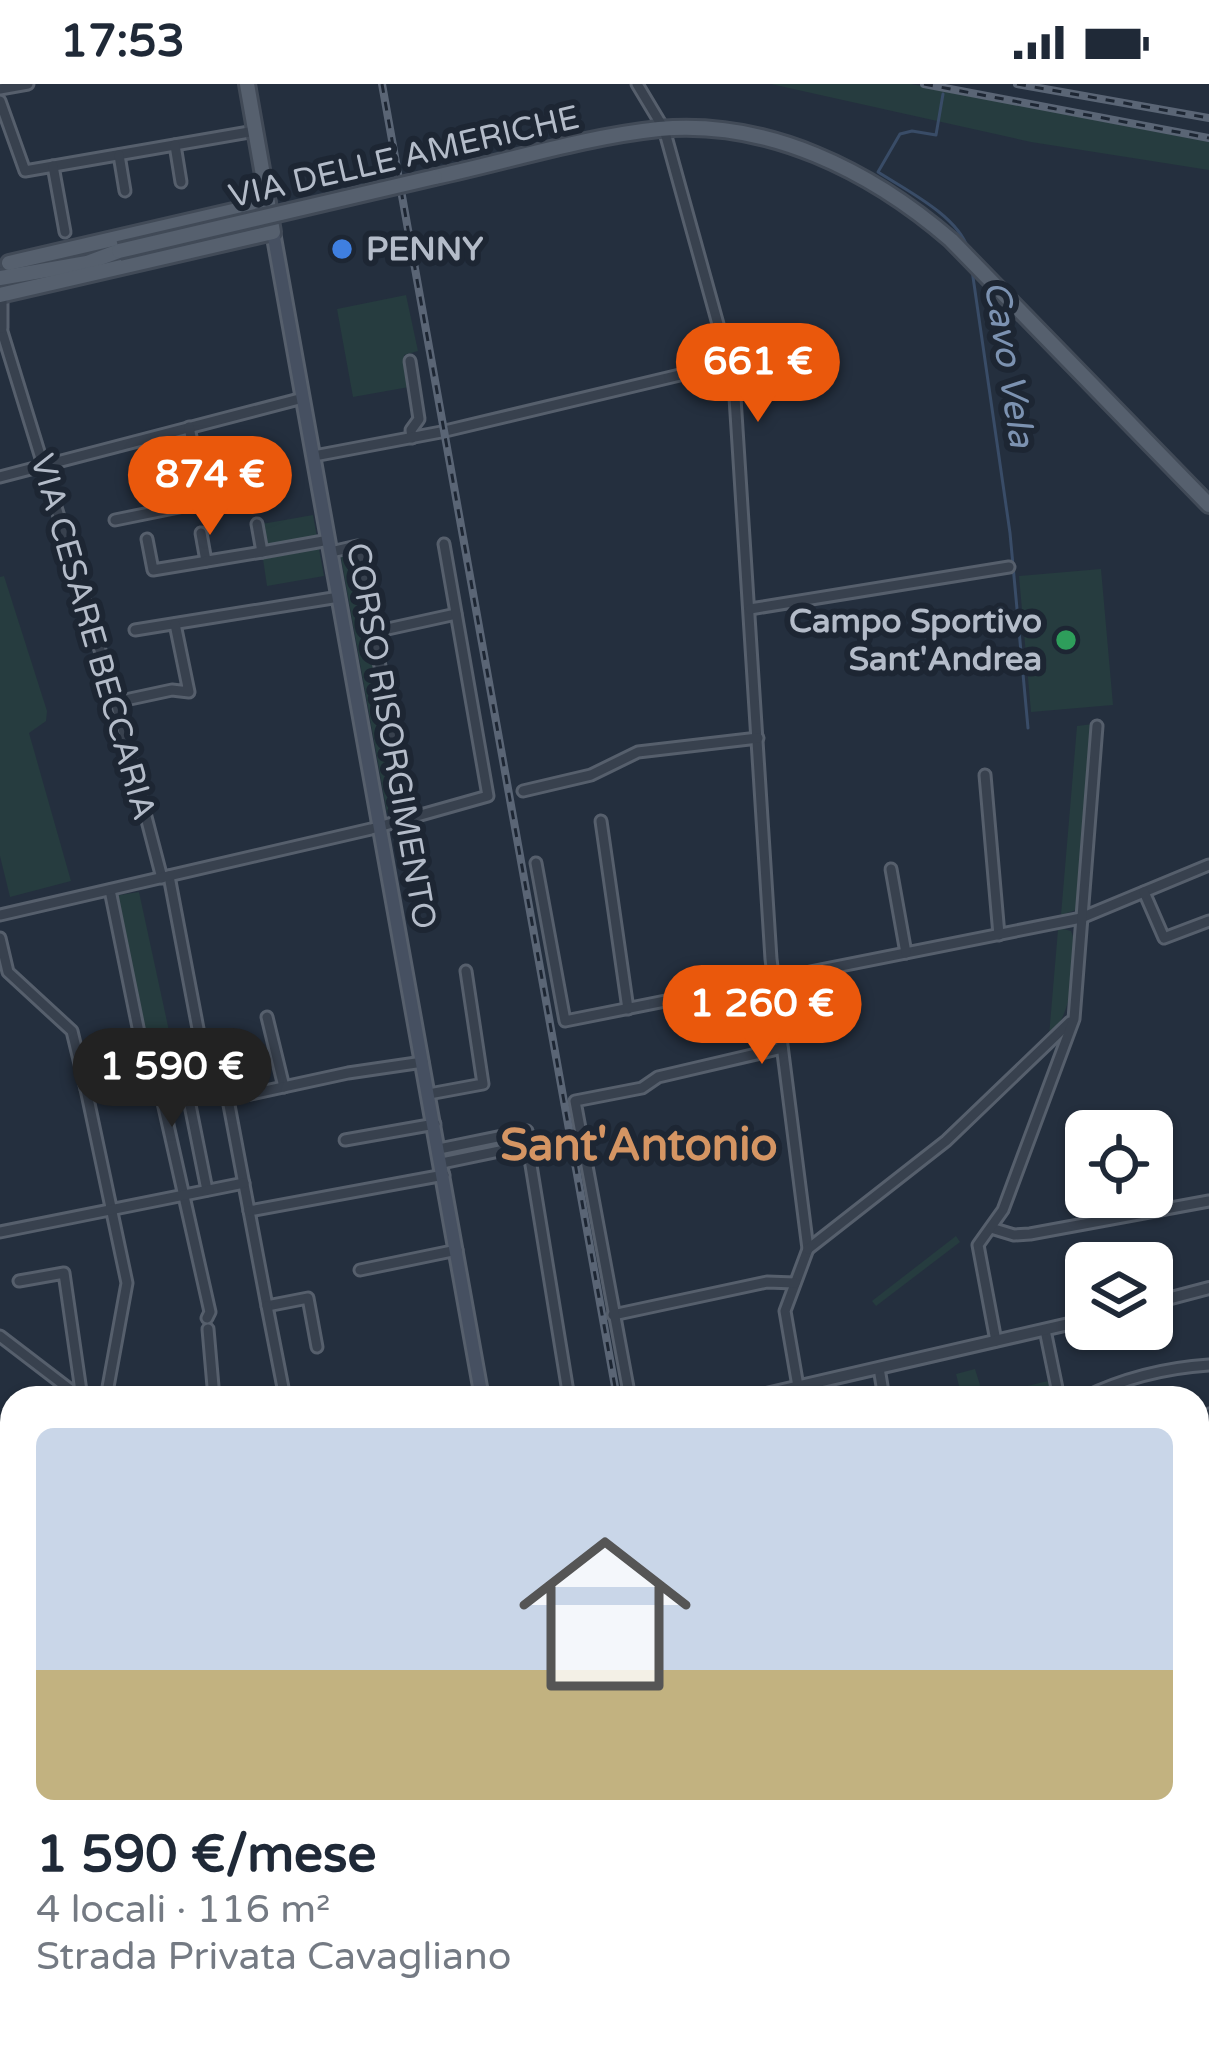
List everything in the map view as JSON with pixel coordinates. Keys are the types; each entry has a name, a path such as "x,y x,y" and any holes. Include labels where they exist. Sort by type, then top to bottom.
{"main road":[{"name":"CORSO RISORGIMENTO","path":"247,84 480,1386"},
{"name":"VIA DELLE AMERICHE","path":"4,264 119,251 622,134 664,129 733,134 825,158 904,201 970,260 1209,505"},
{"path":"4,264 268,203"},
{"path":"1,295 273,232"},
{"name":"VIA DELLE AMERICHE","path":"0,278 87,263 119,251"},
{"path":"1,295 10,282 32,273"}],"street":[{"path":"0,89 28,84"},
{"path":"637,84 664,129 730,363 751,609 760,838 773,981 808,1249 785,1311 799,1386"},
{"path":"1,106 25,172 255,130"},
{"path":"175,145 181,182"},
{"path":"119,155 125,191"},
{"path":"53,166 64,232"},
{"name":"VIA CESARE BECCARIA","path":"1,295 1,326 166,877 203,1055"},
{"path":"410,361 419,419 411,430 412,438"},
{"path":"314,457 730,363"},
{"path":"0,477 303,398"},
{"path":"115,520 203,502 189,427"},
{"path":"257,524 262,551"},
{"path":"201,533 206,561"},
{"path":"147,539 153,570 262,551 358,546 409,818"},
{"path":"0,915 488,796 444,544"},
{"path":"751,609 1009,567"},
{"path":"135,630 339,597"},
{"path":"374,632 457,614"},
{"path":"116,702 172,690 189,692 175,624"},
{"path":"996,1341 978,1245 1004,1210 1074,1019 1097,726"},
{"path":"523,791 591,776 638,752 758,738"},
{"path":"986,775 999,935"},
{"path":"601,821 628,1009"},
{"path":"536,863 566,1022 1081,918 1209,865"},
{"path":"891,869 906,953"},
{"path":"110,890 143,1057 155,1067 210,1312 213,1386"},
{"path":"1144,892 1164,938 1209,921"},
{"path":"0,938 8,972 72,1031 127,1283 107,1386"},
{"path":"429,1094 483,1084 466,971"},
{"path":"267,1017 284,1087"},
{"path":"808,1249 946,1141 1074,1019"},
{"path":"628,1386 575,1101 642,1088 658,1077 782,1048"},
{"path":"86,1090 219,1052 283,1386"},
{"path":"182,1060 207,1190"},
{"path":"228,1099 423,1062"},
{"path":"346,1140 435,1124"},
{"path":"249,1211 528,1145 526,1131 442,1163"},
{"path":"530,1159 567,1386"},
{"path":"0,1232 244,1184"},
{"path":"991,1228 1030,1234 1209,1201"},
{"path":"360,1270 457,1250"},
{"path":"19,1281 64,1273 82,1386"},
{"path":"613,1315 767,1282 795,1283"},
{"path":"1173,1297 1209,1288"},
{"path":"267,1306 308,1298 317,1347"},
{"path":"820,1386 1065,1325"},
{"path":"1045,1330 1057,1386"},
{"path":"0,1336 68,1386"},
{"path":"1106,1386 1153,1371 1209,1366"},
{"path":"879,1368 882,1386"},
{"path":"0,1962 0,1984"}],"green space":[{"path":"771,84 911,84 1209,142 1209,170 1031,142"},
{"path":"406,295 418,351 404,355 409,387 353,397 337,309"},
{"path":"313,515 317,537 266,546 262,524"},
{"path":"319,549 324,576 267,586 263,559"},
{"path":"340,552 357,552 403,805 387,813"},
{"name":"Campo Sportivo Sant'Andrea","path":"1101,569 1113,705 1031,712 1019,576"},
{"path":"4,576 47,711 46,721 29,733 71,881 10,897 0,856 0,577"},
{"path":"1093,724 1076,910 1061,915 1077,726"},
{"path":"139,892 174,1054 150,1059 114,896"},
{"path":"1058,930 1071,931 1074,939 1070,991 1063,1015 1049,1036"},
{"path":"956,1236 960,1242 876,1306 872,1301"},
{"path":"975,1369 980,1386 959,1386 956,1374"}],"waterway":[{"name":"Cavo Vela","path":"943,94 936,135 900,134 878,172 943,215 968,249"},
{"name":"Cavo Vela","path":"972,270 1010,533 1028,728"}],"railway":[{"path":"382,84 615,1386"},
{"path":"924,84 1209,138"},
{"path":"1017,84 1209,118"}],"place":[{"name":"PENNY","path":"342,249"},
{"name":"Campo Sportivo Sant'Andrea","path":"1066,640"}],"district":[{"name":"Sant'Antonio","path":"639,1146"}]}
